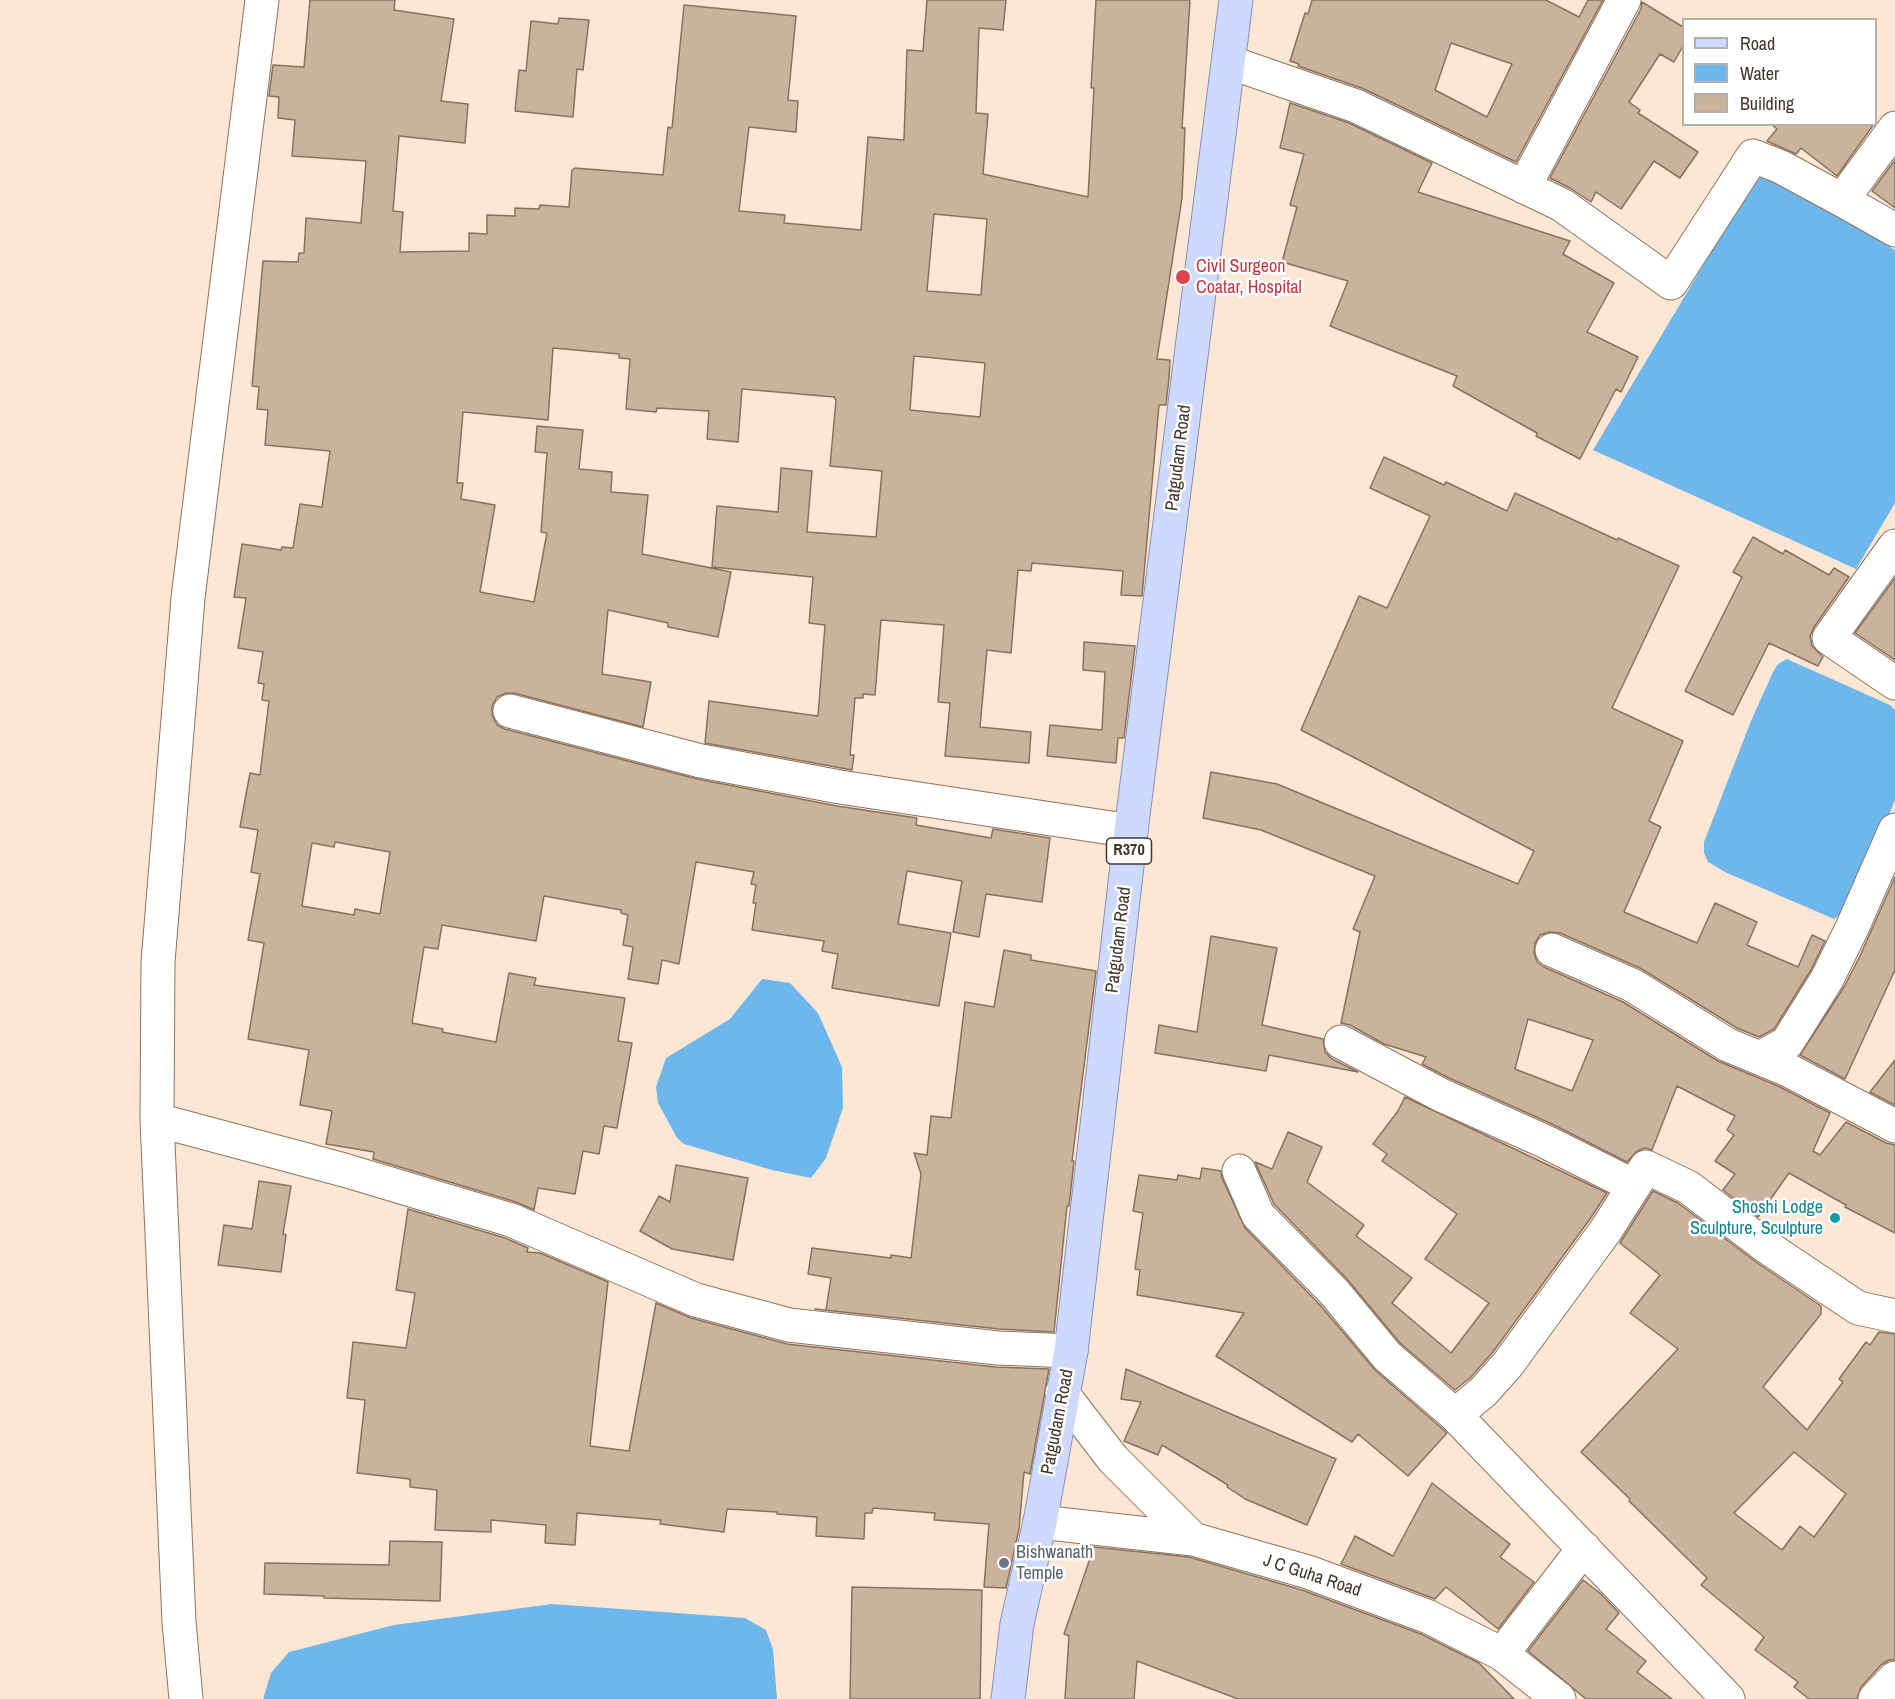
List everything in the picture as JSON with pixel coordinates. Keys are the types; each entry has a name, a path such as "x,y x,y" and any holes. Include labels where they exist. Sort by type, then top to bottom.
{"main road":[{"name":"Patgudam Road","path":"1008,1699 1017,1624 1040,1522 1071,1350 1131,831 1236,0"}],"street":[{"path":"186,1699 179,1622 157,1120 158,962 188,598 262,0"},
{"path":"1524,187 1624,0"},
{"path":"1229,62 1356,106 1562,205 1671,283 1752,156 1781,167 1895,230"},
{"path":"1842,200 1895,128"},
{"path":"1895,546 1829,638 1895,683"},
{"path":"510,711 701,762 840,787 1131,831"},
{"path":"1761,1058 1787,1043 1822,988 1852,928 1895,830"},
{"path":"1552,950 1632,985 1728,1045 1761,1058 1895,1126"},
{"path":"1341,1042 1441,1095 1544,1141 1634,1186"},
{"path":"157,1120 344,1170 511,1220 696,1300 789,1325 998,1348 1071,1350"},
{"path":"1455,1415 1484,1392 1508,1364 1561,1294 1647,1167 1688,1187 1767,1247 1858,1308 1895,1316"},
{"path":"1239,1171 1258,1215 1334,1292 1387,1356 1455,1415 1728,1699"},
{"path":"1062,1393 1113,1460 1193,1539"},
{"name":"J C Guha Road","path":"1040,1522 1193,1539 1308,1572 1429,1617 1502,1654 1559,1699"},
{"path":"1502,1654 1584,1548"},
{"path":"1875,1699 1895,1678"}],"water":[{"path":"1760,170 1895,250 1895,503 1856,569 1593,450"},
{"path":"1787,659 1890,705 1895,710 1895,800 1870,860 1845,911 1834,919 1727,873 1708,862 1704,853 1704,842 1751,721 1774,670 1778,664"},
{"path":"762,979 790,983 818,1013 842,1067 843,1108 826,1158 811,1178 772,1170 684,1144 677,1138 658,1103 656,1087 666,1058 730,1019"},
{"path":"552,1604 745,1618 766,1630 773,1649 777,1699 263,1699 271,1673 289,1652 394,1625"}],"building":[{"path":"310,0 395,0 394,10 454,19 441,101 468,104 465,143 399,136 393,211 403,212 400,252 469,251 469,233 487,234 487,215 515,216 515,208 539,209 540,205 569,207 572,170 575,168 663,175 668,127 672,128 684,5 796,16 788,100 798,101 796,132 749,127 739,211 785,215 784,223 861,230 868,137 904,140 907,50 923,51 927,0 1006,0 1003,30 979,28 976,113 988,114 983,174 1088,197 1096,0 1190,0 1182,128 1185,128 1182,198 1157,359 1170,360 1169,378 1166,405 1159,405 1142,596 1121,595 1123,571 1032,563 1031,571 1018,570 1011,653 987,650 980,727 1031,732 1029,763 945,756 950,703 938,702 944,625 881,620 875,695 863,694 863,698 855,698 850,755 854,755 852,770 705,743 709,701 818,716 825,625 809,623 813,577 712,567 717,506 778,512 781,468 812,471 807,532 876,537 882,471 830,466 836,400 834,397 742,389 738,442 707,439 709,411 657,408 656,412 626,409 630,359 619,358 619,354 553,348 548,420 463,412 457,483 463,483 461,499 495,505 480,592 534,602 547,533 541,532 547,453 535,452 537,426 583,430 579,469 612,472 611,492 648,495 642,554 731,572 718,637 668,627 668,623 608,610 602,674 651,682 643,727 514,693 506,693 497,697 492,706 492,715 497,725 697,779 837,806 917,818 916,825 991,838 993,829 1050,838 1042,902 986,894 979,937 953,932 962,881 907,871 898,924 951,933 939,1006 832,988 838,954 822,951 824,941 752,930 756,903 753,903 756,885 751,884 754,872 696,862 679,964 662,960 658,984 628,979 633,947 623,945 628,915 621,913 621,910 544,896 536,941 442,925 438,949 424,947 412,1023 443,1029 442,1032 496,1042 509,973 536,978 534,985 625,998 618,1041 632,1043 617,1128 604,1126 599,1154 583,1151 575,1194 538,1188 534,1210 516,1202 373,1159 374,1152 326,1144 332,1111 300,1105 309,1050 248,1039 264,943 248,940 260,874 251,872 258,830 240,827 250,773 260,775 269,701 262,700 264,684 258,683 263,652 238,648 246,598 234,597 242,544 281,550 282,547 293,548 300,504 322,507 330,451 265,445 268,410 257,409 259,387 252,386 263,261 298,262 299,253 304,253 306,218 361,223 366,161 292,156 295,120 278,118 279,97 269,96 273,65 304,67","holes":["934,214 987,219 981,295 927,291","914,356 985,363 980,417 910,410","335,842 390,852 380,914 355,909 354,915 302,906 312,843 334,847"]},
{"path":"1312,0 1546,0 1579,17 1588,0 1603,0 1516,162 1364,89 1298,66 1299,64 1290,61 1305,13 1308,14","holes":["1451,43 1512,64 1487,117 1435,90"]},
{"path":"1642,2 1682,26 1682,48 1674,62 1660,54 1629,102 1640,110 1638,113 1698,152 1680,178 1654,161 1621,209 1596,192 1591,202 1550,178 1641,9"},
{"path":"559,18 589,20 583,70 577,69 573,117 515,111 519,70 526,71 531,21 558,24"},
{"path":"1290,103 1349,123 1432,163 1418,192 1570,241 1563,254 1614,283 1587,332 1638,357 1621,392 1616,389 1580,459 1536,436 1537,433 1453,386 1457,376 1330,326 1348,281 1282,262 1297,207 1290,205 1304,154 1280,148"},
{"path":"1773,126 1873,126 1837,176 1801,148 1796,154 1767,141 1777,129"},
{"path":"1895,160 1895,208 1872,191"},
{"path":"1384,457 1444,485 1446,482 1507,511 1515,493 1679,566 1612,708 1683,741 1649,821 1661,827 1624,912 1697,943 1715,903 1757,922 1747,945 1798,967 1812,935 1825,941 1811,970 1774,1029 1759,1037 1737,1028 1640,968 1560,933 1549,932 1540,935 1535,943 1534,953 1537,962 1544,967 1623,1002 1718,1061 1778,1086 1830,1113 1813,1151 1820,1155 1846,1122 1886,1143 1895,1145 1895,1233 1845,1207 1846,1205 1789,1173 1758,1217 1723,1190 1735,1174 1715,1161 1734,1135 1727,1130 1735,1116 1677,1086 1652,1150 1645,1148 1637,1151 1627,1162 1552,1124 1422,1064 1426,1057 1384,1044 1350,1025 1341,1023 1360,932 1353,929 1375,876 1261,830 1203,818 1211,772 1277,784 1518,884 1534,851 1301,730 1359,596 1387,608 1430,516 1370,488","holes":["1528,1019 1593,1040 1572,1091 1515,1069"]},
{"path":"1753,537 1783,554 1785,550 1829,575 1834,568 1849,577 1810,636 1812,646 1823,657 1818,666 1769,643 1733,715 1685,691 1742,577 1733,572"},
{"path":"1895,578 1895,660 1855,633"},
{"path":"1084,642 1135,646 1124,738 1118,738 1116,763 1047,756 1050,725 1102,730 1105,672 1083,670"},
{"path":"1895,877 1895,970 1845,1079 1800,1055 1844,987"},
{"path":"1211,936 1277,948 1262,1025 1323,1039 1325,1052 1332,1059 1358,1072 1269,1055 1266,1071 1155,1053 1159,1025 1197,1032"},
{"path":"1004,950 1031,955 1031,960 1096,971 1072,1161 1074,1161 1054,1332 999,1329 815,1309 826,1310 831,1278 808,1274 812,1248 891,1258 891,1255 911,1258 921,1174 914,1153 927,1155 931,1116 951,1118 965,1002 994,1007"},
{"path":"1895,1060 1895,1105 1870,1092"},
{"path":"1405,1097 1607,1193 1493,1352 1470,1378 1455,1390 1400,1343 1347,1279 1274,1204 1255,1162 1272,1169 1288,1132 1322,1147 1307,1182 1364,1225 1356,1236 1412,1278 1392,1303 1451,1353 1489,1303 1425,1259 1457,1214 1382,1161 1387,1154 1373,1144 1398,1111"},
{"path":"676,1165 748,1178 733,1260 672,1249 640,1231 659,1196 670,1202"},
{"path":"1202,1168 1221,1171 1245,1228 1320,1305 1375,1370 1447,1433 1408,1476 1358,1434 1352,1442 1216,1356 1244,1313 1137,1295 1140,1270 1135,1269 1143,1213 1133,1211 1139,1175 1177,1180 1178,1175 1200,1179"},
{"path":"259,1181 291,1186 283,1234 286,1235 281,1272 218,1265 224,1225 252,1229"},
{"path":"1653,1191 1678,1203 1756,1262 1821,1306 1821,1314 1763,1387 1807,1430 1843,1382 1839,1379 1866,1342 1870,1345 1879,1332 1895,1334 1895,1660 1889,1660 1881,1665 1861,1687 1857,1699 1809,1699 1794,1687 1798,1682 1755,1650 1764,1637 1701,1585 1707,1578 1581,1452 1678,1349 1630,1313 1660,1275 1620,1243","holes":["1794,1452 1846,1494 1814,1537 1800,1526 1782,1550 1734,1513"]},
{"path":"408,1209 505,1238 528,1248 527,1252 540,1253 608,1282 590,1446 629,1451 656,1303 691,1318 787,1344 996,1367 1049,1369 1030,1474 1024,1472 1019,1529 1006,1588 984,1587 989,1524 934,1520 935,1513 873,1508 872,1513 865,1513 864,1539 816,1536 817,1517 727,1509 724,1532 660,1524 661,1520 577,1513 575,1545 545,1543 546,1525 491,1520 491,1532 435,1530 437,1490 410,1487 410,1479 357,1473 365,1400 347,1398 353,1342 406,1348 415,1293 396,1290"},
{"path":"1126,1369 1336,1459 1307,1525 1245,1499 1227,1487 1228,1485 1162,1445 1158,1455 1124,1441 1141,1402 1121,1399"},
{"path":"1432,1483 1510,1544 1500,1557 1534,1582 1498,1629 1446,1587 1435,1599 1341,1564 1355,1536 1393,1556"},
{"path":"390,1541 442,1542 440,1601 264,1594 265,1563 389,1565"},
{"path":"1094,1547 1189,1557 1302,1590 1421,1634 1479,1663 1514,1699 1238,1699 1137,1661 1134,1699 1065,1699 1069,1636 1064,1634"},
{"path":"1583,1580 1600,1593 1619,1613 1606,1629 1646,1661 1637,1672 1672,1699 1586,1699 1528,1651"},
{"path":"852,1587 982,1590 980,1699 850,1699"}],"place":[{"name":"Civil Surgeon Coatar, Hospital","path":"1183,277"},
{"name":"Shoshi Lodge Sculpture, Sculpture","path":"1835,1218"},
{"name":"Bishwanath Temple","path":"1004,1563"}]}
